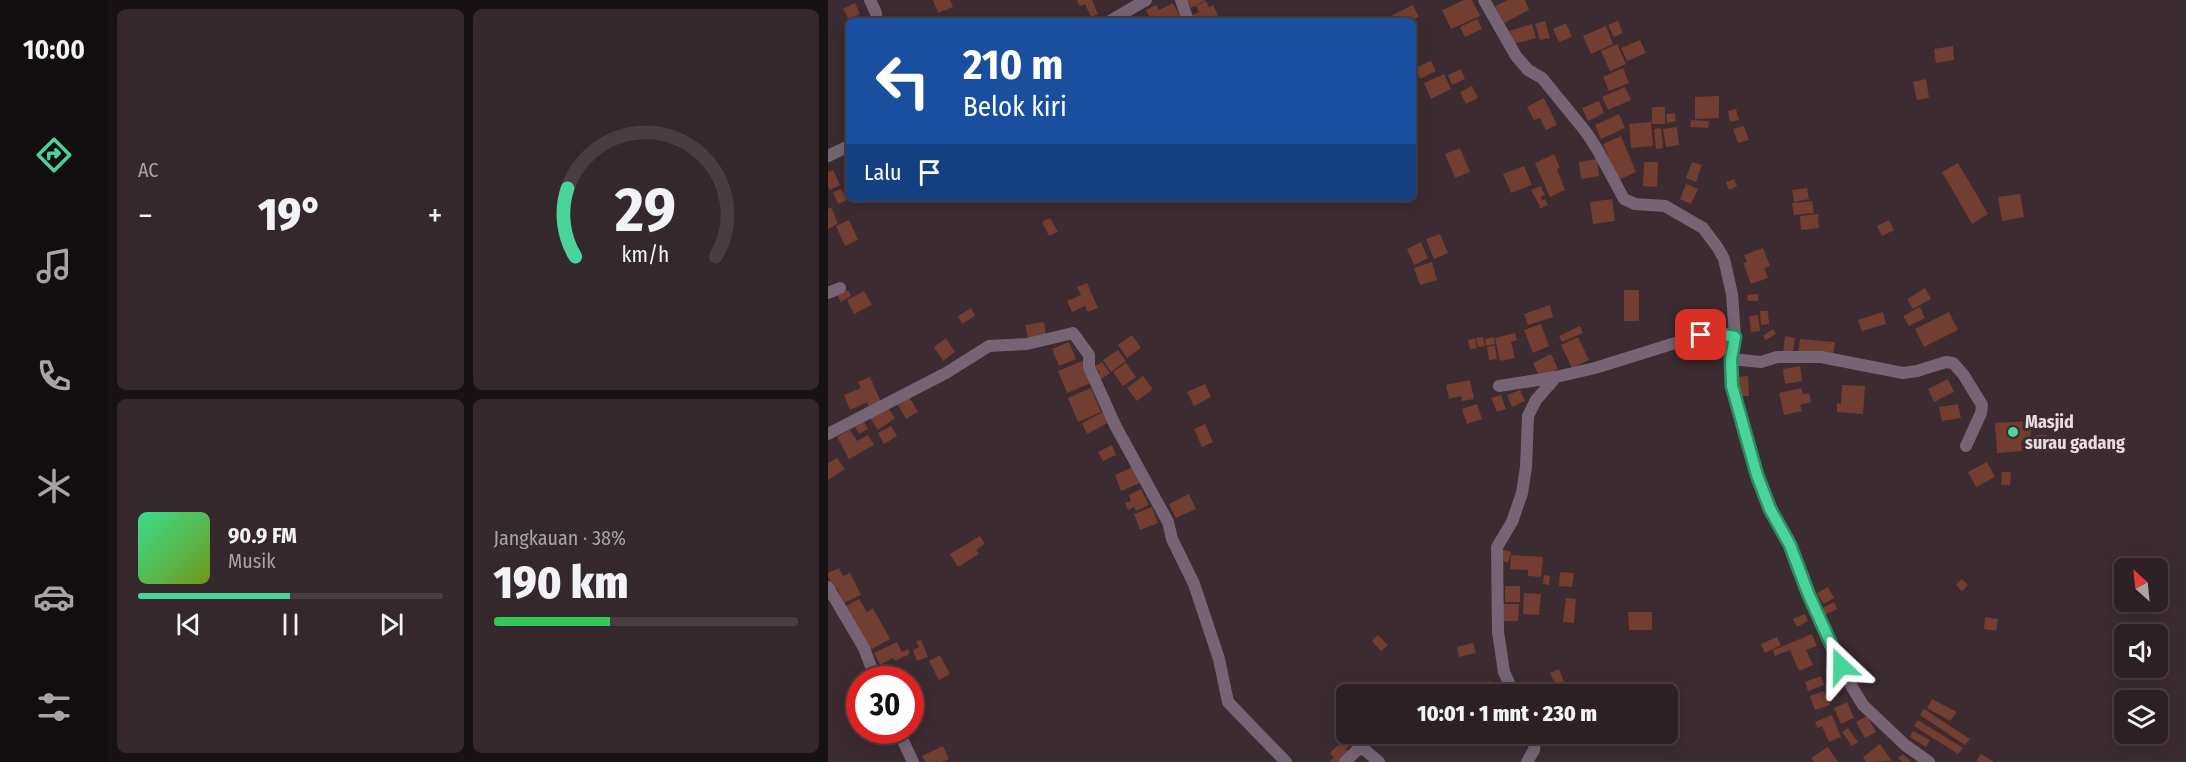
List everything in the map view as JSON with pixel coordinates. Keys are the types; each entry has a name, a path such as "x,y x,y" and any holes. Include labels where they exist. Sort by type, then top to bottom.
{"street":[{"path":"870,0 876,18"},
{"path":"1115,18 1146,0"},
{"path":"1181,0 1187,18"},
{"path":"1484,0 1516,56 1528,70 1542,78 1586,132 1624,199 1635,204 1665,206 1703,228 1712,237 1724,259 1732,294 1735,337 1731,359 1732,386 1761,488 1790,545 1808,593 1841,666 1863,705 1905,745 1929,762"},
{"path":"828,156 846,147"},
{"path":"828,293 840,288"},
{"path":"828,434 946,373 989,346 1027,344 1073,333 1089,356 1089,367 1115,425 1168,522 1172,539 1194,584 1219,659 1228,702 1286,762"},
{"path":"1499,386 1595,368 1701,335 1718,334 1735,337"},
{"path":"1731,359 1761,362 1778,357 1821,357 1910,373 1946,362 1953,363 1975,392 1982,408 1966,446"},
{"path":"1509,684 1504,672 1498,632 1497,547 1512,522 1522,493 1526,467 1528,416 1536,400 1556,377"},
{"path":"828,587 864,648 871,666"},
{"path":"905,744 913,762"},
{"path":"1527,762 1535,744"},
{"path":"1345,762 1358,749 1365,750 1379,762"}],"building":[{"path":"933,0 950,0 953,7 938,13"},
{"path":"1077,0 1092,0 1098,14 1091,17 1085,4 1080,6"},
{"path":"1187,0 1206,0 1191,8"},
{"path":"1464,0 1472,0 1480,16 1451,29 1442,10"},
{"path":"1508,0 1525,0 1529,10 1504,23 1495,6"},
{"path":"1206,1 1209,7 1213,5 1218,15 1212,18 1192,18 1191,16 1199,12 1196,6"},
{"path":"855,3 860,14 848,18 843,9"},
{"path":"1173,3 1180,18 1150,18 1146,10 1156,5 1159,10"},
{"path":"1413,5 1419,17 1394,18 1392,15"},
{"path":"1477,19 1482,29 1465,37 1460,27"},
{"path":"1545,21 1550,38 1540,40 1535,24"},
{"path":"1618,21 1623,33 1614,37 1608,25"},
{"path":"1566,23 1572,37 1559,42 1553,29"},
{"path":"1532,24 1536,38 1513,44 1509,31"},
{"path":"1606,26 1613,44 1591,54 1583,36"},
{"path":"1640,40 1646,53 1627,61 1621,48"},
{"path":"1617,44 1626,64 1610,71 1601,51"},
{"path":"1953,46 1954,60 1936,63 1934,49"},
{"path":"1431,61 1436,71 1420,79 1416,68"},
{"path":"1623,68 1629,83 1609,91 1603,77"},
{"path":"1461,69 1465,79 1452,85 1448,75"},
{"path":"1444,74 1451,89 1431,99 1424,83"},
{"path":"1926,79 1929,98 1917,100 1913,82"},
{"path":"1472,86 1478,98 1466,104 1460,92"},
{"path":"1625,87 1631,100 1608,110 1602,97"},
{"path":"1719,96 1719,118 1695,119 1695,97"},
{"path":"1544,98 1557,125 1546,130 1540,118 1534,120 1527,107"},
{"path":"1599,101 1604,113 1588,121 1582,108"},
{"path":"1652,107 1665,107 1665,124 1652,124"},
{"path":"1736,109 1739,120 1730,122 1728,111"},
{"path":"1675,113 1676,121 1667,123 1666,114"},
{"path":"1619,114 1625,128 1601,139 1595,125"},
{"path":"1691,120 1709,121 1708,128 1690,127"},
{"path":"1651,122 1653,146 1631,148 1629,124"},
{"path":"1744,126 1749,140 1738,143 1733,129"},
{"path":"1677,127 1679,145 1666,147 1663,129"},
{"path":"1661,128 1663,148 1656,149 1654,129"},
{"path":"1621,136 1636,172 1618,180 1603,144"},
{"path":"1460,148 1470,172 1455,178 1445,154"},
{"path":"1554,154 1565,190 1550,197 1535,163"},
{"path":"1597,159 1599,176 1581,179 1579,162"},
{"path":"1644,162 1658,162 1657,187 1643,186"},
{"path":"1692,162 1702,165 1696,182 1686,178"},
{"path":"1958,163 1988,214 1972,224 1942,172"},
{"path":"1524,166 1532,185 1511,193 1503,174"},
{"path":"833,170 840,185 830,190 828,172"},
{"path":"1734,179 1737,186 1729,190 1726,182"},
{"path":"1686,184 1698,189 1691,204 1680,199"},
{"path":"1541,186 1545,195 1541,197 1542,200 1545,199 1548,205 1539,209 1540,206 1531,190"},
{"path":"1807,188 1809,199 1794,202 1792,190"},
{"path":"841,189 846,200 838,204 833,192"},
{"path":"2020,194 2024,217 2002,221 1998,197"},
{"path":"1612,199 1615,221 1593,224 1590,202"},
{"path":"1812,201 1814,213 1794,215 1792,203"},
{"path":"831,207 837,224 828,229 828,209"},
{"path":"1818,214 1819,228 1801,230 1800,216"},
{"path":"1050,218 1058,232 1049,236 1042,222"},
{"path":"849,220 858,240 845,246 836,226"},
{"path":"1889,220 1894,230 1882,236 1877,226"},
{"path":"1440,234 1448,253 1434,259 1426,239"},
{"path":"1421,242 1428,258 1414,265 1407,249"},
{"path":"1763,248 1770,266 1764,268 1768,278 1751,284 1743,263 1747,262 1744,255"},
{"path":"1432,262 1437,280 1420,285 1414,268"},
{"path":"1087,283 1098,308 1088,312 1085,306 1072,312 1067,301 1081,295 1077,287"},
{"path":"1925,288 1931,299 1913,309 1907,299"},
{"path":"848,290 851,296 841,302 837,295"},
{"path":"1624,290 1639,290 1639,321 1624,321"},
{"path":"864,291 872,305 854,314 847,300"},
{"path":"1758,294 1758,301 1748,301 1747,295"},
{"path":"1550,305 1553,317 1528,325 1524,314"},
{"path":"1920,307 1925,318 1909,326 1903,316"},
{"path":"971,308 975,316 962,324 958,316"},
{"path":"1760,311 1768,311 1769,324 1761,325"},
{"path":"1883,312 1886,324 1862,331 1858,320"},
{"path":"1949,312 1958,330 1924,347 1915,329"},
{"path":"1758,315 1760,331 1751,332 1749,316"},
{"path":"1044,322 1046,335 1028,338 1025,325"},
{"path":"1541,324 1549,346 1533,353 1524,330"},
{"path":"1580,326 1583,333 1562,342 1559,336"},
{"path":"1773,329 1776,334 1766,340 1763,336"},
{"path":"1515,333 1517,340 1511,342 1515,358 1500,361 1495,338"},
{"path":"1132,335 1141,348 1127,358 1118,345"},
{"path":"1785,336 1795,338 1793,353 1783,352"},
{"path":"1483,337 1485,346 1478,347 1476,338"},
{"path":"1494,337 1495,344 1486,346 1485,339"},
{"path":"1578,337 1589,360 1572,368 1561,345"},
{"path":"946,338 955,352 943,361 934,347"},
{"path":"1475,338 1477,348 1470,349 1468,340"},
{"path":"1800,339 1835,342 1833,357 1798,353"},
{"path":"1069,342 1076,359 1059,366 1052,349"},
{"path":"1495,345 1497,359 1489,360 1487,347"},
{"path":"1118,350 1126,361 1111,372 1103,360"},
{"path":"1551,354 1558,369 1540,378 1533,363"},
{"path":"1082,361 1091,383 1067,393 1058,371"},
{"path":"1102,362 1110,373 1100,380 1097,376 1100,373 1095,366"},
{"path":"1126,363 1136,377 1123,386 1113,372"},
{"path":"1800,366 1802,381 1785,384 1783,369"},
{"path":"1143,376 1153,389 1137,401 1127,388"},
{"path":"1748,376 1749,396 1739,396 1739,377"},
{"path":"870,377 881,402 869,407 867,402 850,410 844,395 861,388 858,382"},
{"path":"1948,379 1954,392 1934,402 1928,389"},
{"path":"1470,380 1474,399 1462,401 1461,396 1449,399 1446,385"},
{"path":"1205,384 1211,397 1194,406 1187,392"},
{"path":"1842,385 1865,386 1863,414 1837,412 1837,403 1841,404"},
{"path":"1091,388 1101,412 1078,422 1068,398"},
{"path":"1801,388 1803,394 1809,393 1811,402 1800,405 1802,411 1784,415 1779,393"},
{"path":"1520,390 1525,401 1512,407 1507,395"},
{"path":"907,393 918,412 906,419 895,400"},
{"path":"1501,395 1506,409 1497,412 1491,398"},
{"path":"1477,404 1482,419 1467,424 1462,409"},
{"path":"1958,404 1961,418 1942,421 1939,407"},
{"path":"887,406 895,418 878,430 870,418"},
{"path":"1103,412 1108,423 1087,434 1082,423"},
{"name":"Masjid surau gadang","path":"2030,421 2031,441 2021,441 2022,451 1997,453 1995,423"},
{"path":"864,422 868,429 859,434 855,427"},
{"path":"1205,424 1213,442 1202,447 1194,429"},
{"path":"891,426 897,436 884,444 878,433"},
{"path":"850,430 857,441 868,435 874,445 849,459 837,437"},
{"path":"2036,435 2047,435 2047,447 2036,447"},
{"path":"1112,445 1116,455 1103,461 1098,452"},
{"path":"837,458 845,469 828,480 828,463"},
{"path":"1987,462 1995,477 1976,487 1968,472"},
{"path":"1133,467 1140,483 1121,491 1115,475"},
{"path":"2002,472 2011,472 2010,485 2001,485"},
{"path":"1141,489 1149,505 1136,511 1134,507 1128,510 1125,503 1131,501 1129,495"},
{"path":"1189,494 1196,509 1176,518 1169,504"},
{"path":"1152,507 1158,523 1140,530 1134,514"},
{"path":"980,536 985,544 976,550 979,554 958,567 950,554"},
{"path":"1502,549 1511,552 1508,563 1500,560"},
{"path":"1511,555 1543,557 1541,577 1528,576 1528,570 1510,569"},
{"path":"839,568 843,576 850,573 861,595 844,603 828,576 828,573"},
{"path":"1560,572 1574,573 1572,587 1559,586"},
{"path":"1544,575 1550,576 1549,585 1543,584"},
{"path":"1962,579 1968,585 1962,591 1956,585"},
{"path":"1505,586 1520,586 1520,602 1505,602"},
{"path":"1828,587 1834,598 1824,604 1817,593"},
{"path":"1524,593 1541,594 1539,615 1523,614"},
{"path":"1566,598 1576,599 1574,623 1563,622"},
{"path":"859,599 867,612 873,608 890,639 870,650 846,606"},
{"path":"1834,602 1837,609 1821,617 1818,610"},
{"path":"1502,604 1519,604 1518,621 1501,621"},
{"path":"1628,612 1652,612 1652,630 1629,630"},
{"path":"1805,614 1808,621 1797,627 1793,619"},
{"path":"1985,617 1998,619 1996,631 1984,629"},
{"path":"1812,634 1817,646 1806,650 1813,665 1799,671 1790,650 1775,656 1773,650"},
{"path":"1378,635 1388,645 1381,651 1372,641"},
{"path":"1777,637 1781,645 1765,653 1761,644"},
{"path":"921,640 928,657 917,661 913,650 919,647 916,641"},
{"path":"897,642 902,652 908,649 910,654 895,661 893,658 880,665 874,653"},
{"path":"1473,643 1476,653 1459,657 1457,647"},
{"path":"940,655 950,674 939,680 929,661"},
{"path":"1837,667 1843,685 1831,689 1825,671"},
{"path":"1559,669 1564,682 1555,684 1550,673"},
{"path":"1821,676 1824,685 1808,691 1805,682"},
{"path":"1824,691 1830,705 1815,710 1810,696"},
{"path":"1932,699 1957,712 1950,721 1927,708"},
{"path":"1847,702 1854,718 1841,724 1834,708"},
{"path":"1924,709 1970,739 1965,745 1920,715"},
{"path":"1832,715 1841,737 1829,742 1822,726 1818,728 1815,722"},
{"path":"1867,716 1876,732 1865,738 1856,722"},
{"path":"1918,720 1963,748 1958,754 1914,726"},
{"path":"1848,728 1858,742 1852,746 1842,732"},
{"path":"1913,731 1930,740 1926,747 1910,737"},
{"path":"1339,744 1351,744 1346,749 1349,752 1338,762 1329,762 1334,758 1330,753"},
{"path":"1880,744 1892,761 1866,762 1863,757"},
{"path":"943,746 949,759 942,762 925,762 922,756"},
{"path":"1828,747 1838,762 1814,762 1811,758"},
{"path":"1903,754 1911,762 1902,762 1898,758"},
{"path":"1981,754 1994,762 1976,761"}],"place":[{"name":"Masjid surau gadang","path":"2013,432"}],"route":[{"path":"1701,335 1718,334 1735,337 1731,359 1732,386 1761,488 1790,545 1808,593 1841,666"}]}
